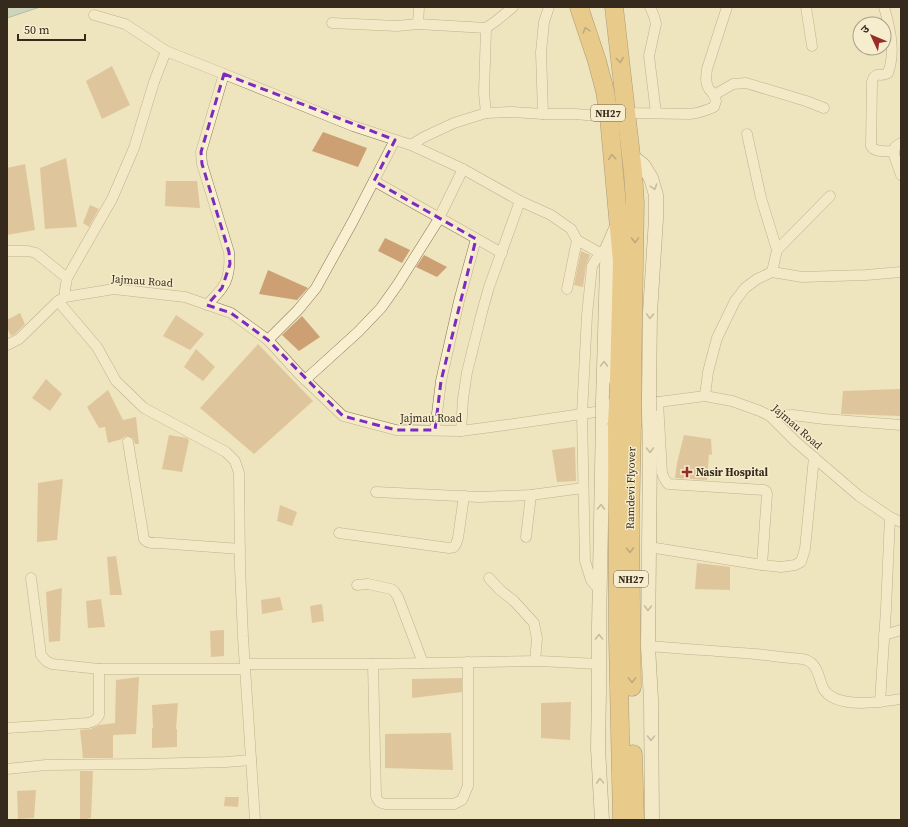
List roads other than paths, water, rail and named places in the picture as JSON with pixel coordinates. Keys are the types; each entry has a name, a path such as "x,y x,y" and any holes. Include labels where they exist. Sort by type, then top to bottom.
{"highway":[{"name":"NH27","path":"579,7 605,91 609,117 619,224"},
{"name":"NH27","path":"614,7 631,156"},
{"name":"Ramdevi Flyover","path":"622,820 617,442 626,383 635,219 631,156"},
{"name":"Ramdevi Flyover","path":"619,224 622,261 630,531 632,730 635,820"}],"main road":[{"path":"631,156 642,165 651,178 656,195 656,219 650,313 652,403 648,646 651,700 652,820"},
{"path":"602,820 598,748 607,266 604,250 619,224"}],"street":[{"path":"418,24 419,7"},
{"path":"332,24 397,26 418,24 486,28 513,7"},
{"path":"543,114 541,52 544,22 549,7"},
{"path":"650,7 656,24 649,56 656,113"},
{"path":"411,145 424,137 454,123 486,113 512,112 575,114 609,117 627,113 699,113 714,107 716,101 714,94 708,88 706,78 707,69 727,7"},
{"path":"806,7 812,46"},
{"path":"884,7 890,30 891,58 888,73 886,75 875,75 873,77 871,146 875,151 897,147"},
{"path":"94,15 125,24 166,51 353,126 411,145 463,169 520,201 551,215 571,229 577,240 604,250 592,266 587,315 582,414 585,561 591,580 600,591"},
{"path":"486,28 484,88 486,113"},
{"path":"7,345 19,339 62,299 67,278 112,199 134,148 154,82 166,51"},
{"path":"207,304 222,288 228,275 230,264 229,252 202,164 201,152 224,74"},
{"path":"714,94 733,84 746,83 824,108"},
{"path":"747,134 761,198 776,250 772,272"},
{"path":"268,340 298,310 316,288 354,221 395,140"},
{"path":"897,147 894,155 901,176"},
{"path":"305,380 358,332 381,308 440,218 463,169"},
{"path":"374,181 502,253"},
{"path":"776,250 830,196"},
{"path":"461,431 463,399 467,372 482,312 489,287 520,201"},
{"path":"435,430 441,381 459,301 476,239"},
{"path":"566,289 577,240"},
{"path":"7,251 28,250 36,253 67,278"},
{"path":"705,396 708,372 717,338 735,301 745,288 757,279 772,272 802,276 866,275 901,272"},
{"name":"Jajmau Road","path":"62,299 114,289 185,297 231,313 268,340 305,380 343,416 396,430 461,431 705,396 732,400 770,416 796,442 859,496 901,522"},
{"path":"62,299 97,347 116,381 144,408 226,452 235,461 238,473 245,666 255,820"},
{"path":"652,403 662,473 668,484 766,491 762,565"},
{"path":"770,416 793,414 824,419 901,426"},
{"path":"128,442 144,540 146,542 240,549"},
{"path":"649,547 781,567 795,565 801,562 805,549 814,457"},
{"path":"376,492 480,497 531,495 583,488"},
{"path":"526,537 531,495"},
{"path":"339,533 449,548 454,547 458,538 464,496"},
{"path":"880,702 890,516"},
{"path":"31,578 41,655 46,661 52,664 99,669 535,661 599,664"},
{"path":"489,578 500,590 514,601 534,623 537,639 535,661"},
{"path":"357,585 368,584 392,589 394,591 398,597 423,663"},
{"path":"884,635 901,630"},
{"path":"648,646 768,655 807,660 816,669 823,688 831,697 849,702 880,702 901,699"},
{"path":"373,664 376,796 378,801 381,804 454,804 462,800 468,786 468,662"},
{"path":"7,728 93,722 99,715 99,669"},
{"path":"7,769 46,765 151,764 251,760"}],"water":[{"path":"7,7 40,7 7,18"}],"place":[{"name":"Nasir Hospital","path":"687,472"}]}
